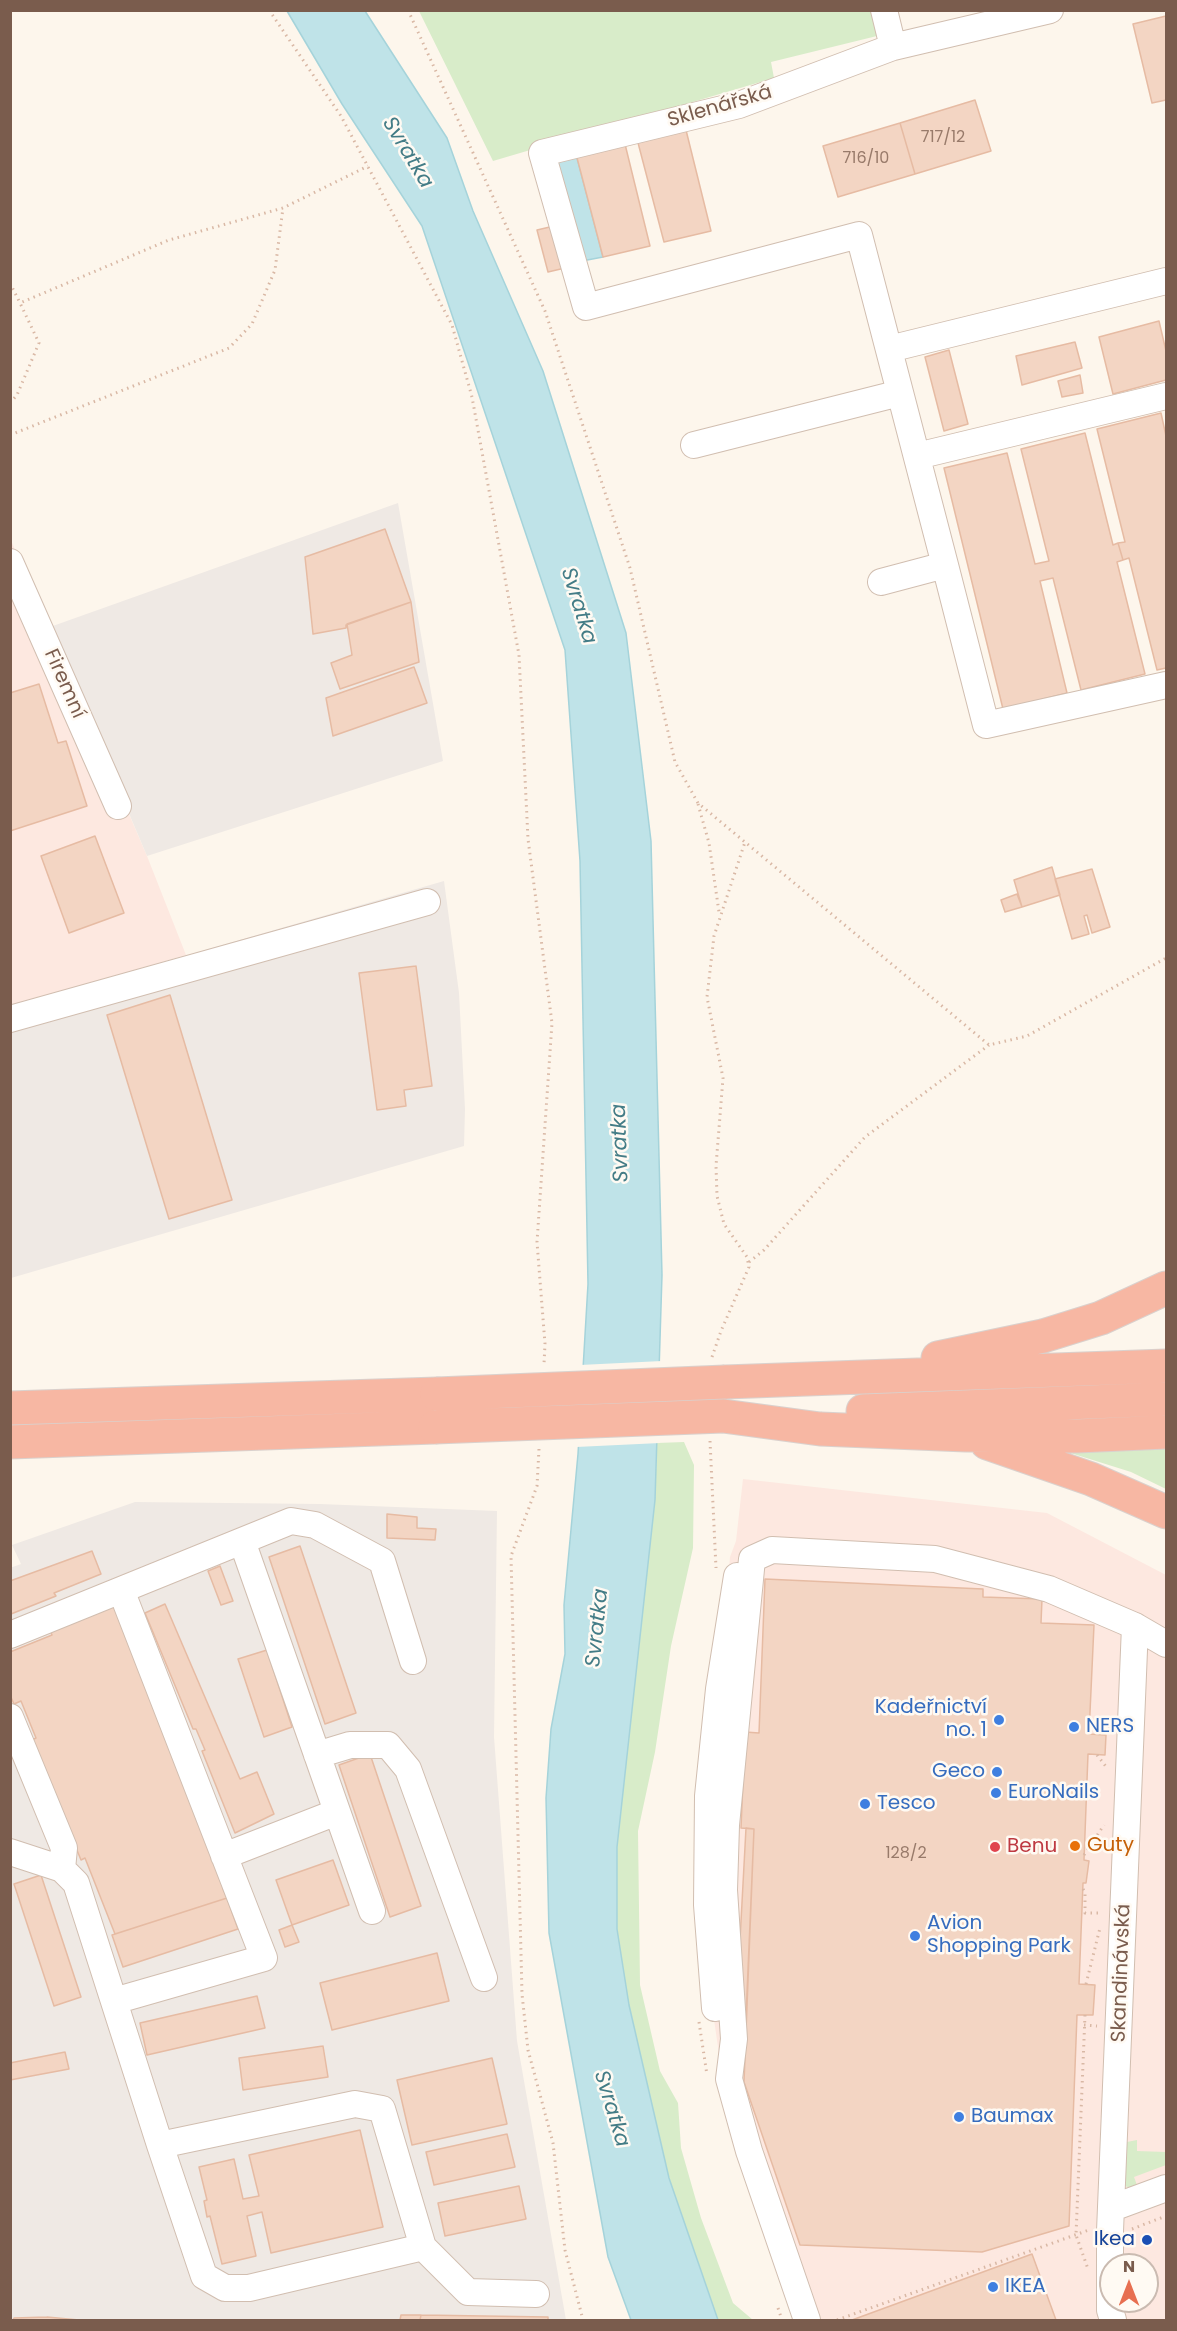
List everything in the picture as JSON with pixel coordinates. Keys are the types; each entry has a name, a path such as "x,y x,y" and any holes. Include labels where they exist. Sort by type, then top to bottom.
{"highway":[{"path":"830,1378 1043,1336 1101,1318 1167,1288"},
{"path":"10,1408 437,1394 719,1370 830,1378 1167,1366"},
{"path":"10,1442 1167,1399"},
{"path":"723,1416 820,1429 966,1435 1077,1436 1167,1432"},
{"path":"966,1435 1011,1453 1091,1479 1167,1512"}],"street":[{"path":"884,10 893,47"},
{"name":"Sklenářská","path":"889,349 859,235 586,307 542,153 740,105 893,47 1050,10"},
{"path":"1167,281 889,349 986,724 1167,685"},
{"path":"694,445 900,393"},
{"path":"917,456 1167,396"},
{"name":"Firemní","path":"10,562 118,806"},
{"path":"881,582 945,565"},
{"path":"10,1019 427,902"},
{"path":"10,1635 291,1521 315,1525 382,1561 413,1661"},
{"path":"242,1541 372,1911"},
{"path":"807,2320 786,2260 780,2203 754,2130 737,2108 729,2079 734,2039 724,1890 726,1825 752,1559 772,1550 935,1559 1049,1589 1135,1626 1167,1644"},
{"path":"114,2001 264,1958 122,1590"},
{"name":"Skandinávská","path":"1113,2320 1110,2310 1111,2220 1135,1626"},
{"path":"13,1732 64,1848 62,1869"},
{"path":"317,1755 350,1744 388,1745 408,1769 484,1978"},
{"path":"224,1856 337,1812"},
{"path":"10,1852 62,1869 76,1883 204,2277 225,2288 249,2288 423,2247"},
{"path":"160,2145 355,2104 382,2109 423,2247 468,2292 536,2294"},
{"path":"1111,2220 1167,2188"}],"path":[{"path":"269,10 341,116 452,324 472,396 519,655 528,839 552,1023 537,1242 545,1344 544,1368"},
{"path":"408,10 545,311 630,567 675,762 698,803 709,843 719,914"},
{"path":"20,303 169,240 283,208 368,166"},
{"path":"10,435 229,348 252,324 275,270 283,208"},
{"path":"10,283 39,344 17,395 10,403"},
{"path":"698,803 989,1045"},
{"path":"719,1370 721,1330 747,1275 749,1262 724,1224 717,1196 716,1166 723,1078 707,997 711,953 719,914 745,842"},
{"path":"749,1262 764,1250 865,1137 989,1045 1028,1036 1167,958"},
{"path":"540,1439 537,1486 511,1556 522,1994 528,2050 553,2143 565,2250 583,2320"},
{"path":"1084,1855 1104,1826"},
{"path":"1083,1889 1085,1913 1102,1913"},
{"path":"1076,2235 1085,2015"},
{"path":"1072,2145 1080,2146"},
{"path":"837,2320 1090,2230 1111,2220 1127,2231 1167,2216"}],"shaded area":[{"path":"398,503 443,761 147,856 50,627"},
{"path":"10,538 147,856 186,955 11,1006"},
{"path":"444,881 459,993 465,1109 464,1146 11,1278 11,1006"},
{"name":"Avion Shopping Park","path":"743,1479 1047,1513 1166,1575 1166,2320 797,2320 722,2074 713,2013 726,1603 730,1557 736,1541"},
{"path":"135,1502 320,1504 497,1511 494,1737 517,2041 566,2320 11,2320 10,1568 21,1564 12,1545"}],"green space":[{"path":"419,11 875,11 881,35 771,62 774,78 493,161"},
{"path":"1166,1441 1166,1489 1131,1472 1045,1445"},
{"path":"684,1442 694,1465 693,1548 671,1646 655,1752 638,1831 640,1985 660,2071 678,2103 681,2148 701,2218 733,2303 753,2320 718,2320 669,2178 629,2005 617,1929 617,1847 655,1500 657,1443"},
{"path":"1137,2140 1137,2151 1166,2152 1166,2165 1134,2177 1138,2188 1133,2189 1125,2186 1123,2180 1124,2146 1127,2142"}],"water":[{"name":"Svratka","path":"287,11 365,11 447,138 473,211 543,371 626,633 651,841 662,1275 655,1500 617,1847 617,1929 629,2005 669,2178 718,2320 631,2320 608,2257 549,1933 546,1798 551,1729 565,1654 564,1605 578,1454 588,1284 580,861 565,650 422,226 342,104"},
{"path":"576,154 603,257 582,261 555,159"}],"pier":[{"path":"662,1361 660,1443 576,1447 580,1365"}],"building":[{"path":"1166,16 1166,100 1152,103 1133,24"},
{"path":"975,100 991,151 915,174 900,123"},
{"path":"900,123 915,174 838,197 823,146"},
{"path":"685,126 711,231 664,242 637,139"},
{"path":"624,140 650,246 603,257 576,154"},
{"path":"554,226 565,268 548,272 537,230"},
{"path":"1159,321 1166,351 1166,380 1113,394 1099,337"},
{"path":"1075,342 1082,368 1022,385 1016,356"},
{"path":"949,350 968,424 944,431 925,357"},
{"path":"1080,375 1083,393 1062,397 1058,381"},
{"path":"1161,413 1166,436 1166,668 1157,670 1129,558 1123,560 1118,543 1125,542 1097,429"},
{"path":"1085,433 1113,545 1118,543 1123,560 1117,562 1145,674 1081,690 1053,578 1040,581 1067,693 1003,709 944,468 1007,453 1035,564 1049,561 1021,449"},
{"path":"385,529 411,602 346,625 346,628 313,634 305,557"},
{"path":"411,602 419,662 340,689 331,663 352,655 347,624"},
{"path":"414,667 427,703 333,736 326,698"},
{"path":"39,684 58,743 66,741 87,806 10,831 10,693"},
{"path":"95,836 124,913 69,933 41,856"},
{"path":"1052,867 1060,895 1022,907 1014,880"},
{"path":"1092,869 1110,927 1092,933 1087,915 1084,916 1089,934 1072,939 1055,879"},
{"path":"1017,894 1022,907 1005,912 1001,900"},
{"path":"416,966 432,1086 404,1090 406,1106 377,1110 359,973"},
{"path":"170,995 232,1200 169,1219 107,1015"},
{"path":"387,1514 417,1517 417,1528 436,1529 435,1540 387,1538"},
{"path":"300,1546 356,1713 325,1724 269,1557"},
{"path":"92,1551 101,1574 54,1593 56,1596 11,1614 10,1581"},
{"path":"220,1566 233,1601 221,1605 208,1571"},
{"name":"Avion Shopping Park","path":"765,1579 983,1589 983,1597 1042,1599 1041,1623 1094,1625 1089,1734 1106,1735 1105,1755 1088,1754 1084,1860 1089,1861 1086,1883 1083,1883 1079,1984 1095,1985 1093,2015 1077,2015 1069,2226 982,2252 800,2245 744,2082 754,1829 741,1828 745,1732 759,1733"},
{"path":"111,1598 228,1887 223,1889 227,1898 115,1934 85,1858 81,1860 32,1740 36,1738 21,1701 14,1704 10,1695 10,1652 52,1635 48,1625"},
{"path":"165,1604 240,1779 257,1772 274,1814 235,1833 202,1751 205,1750 196,1729 193,1729 145,1613"},
{"path":"267,1650 292,1727 264,1737 238,1659"},
{"path":"370,1754 421,1906 390,1917 339,1765"},
{"path":"746,1828 754,1829 745,2040 740,1940"},
{"path":"333,1860 349,1905 292,1925 276,1880"},
{"path":"41,1875 81,1997 54,2006 14,1884"},
{"path":"227,1898 238,1929 123,1967 112,1935"},
{"path":"292,1925 299,1942 285,1947 279,1930"},
{"path":"437,1953 449,2001 332,2030 320,1983"},
{"path":"257,1996 265,2028 147,2055 140,2023"},
{"path":"323,2046 328,2077 243,2090 239,2058"},
{"path":"65,2052 69,2069 10,2080 10,2063"},
{"path":"492,2058 507,2124 412,2145 397,2080"},
{"path":"360,2130 383,2227 271,2253 262,2212 247,2216 256,2256 222,2264 210,2216 207,2217 204,2201 207,2200 199,2167 234,2159 243,2199 259,2196 249,2155"},
{"path":"507,2134 515,2167 434,2185 426,2152"},
{"path":"519,2186 526,2219 445,2236 438,2203"},
{"name":"IKEA","path":"1032,2254 1056,2320 852,2320"},
{"path":"401,2315 421,2315 420,2320 400,2320"},
{"path":"421,2315 548,2317 548,2320 420,2320"},
{"path":"47,2317 79,2320 13,2320 14,2318"}],"place":[{"name":"Kadeřnictví no. 1","path":"999,1720"},
{"name":"NERS","path":"1074,1727"},
{"name":"Geco","path":"997,1772"},
{"name":"EuroNails","path":"996,1793"},
{"name":"Tesco","path":"865,1804"},
{"name":"Guty","path":"1075,1846"},
{"name":"Benu","path":"995,1847"},
{"name":"Avion Shopping Park","path":"915,1936"},
{"name":"Baumax","path":"959,2117"},
{"name":"Ikea","path":"1147,2240"},
{"name":"IKEA","path":"993,2287"}]}
